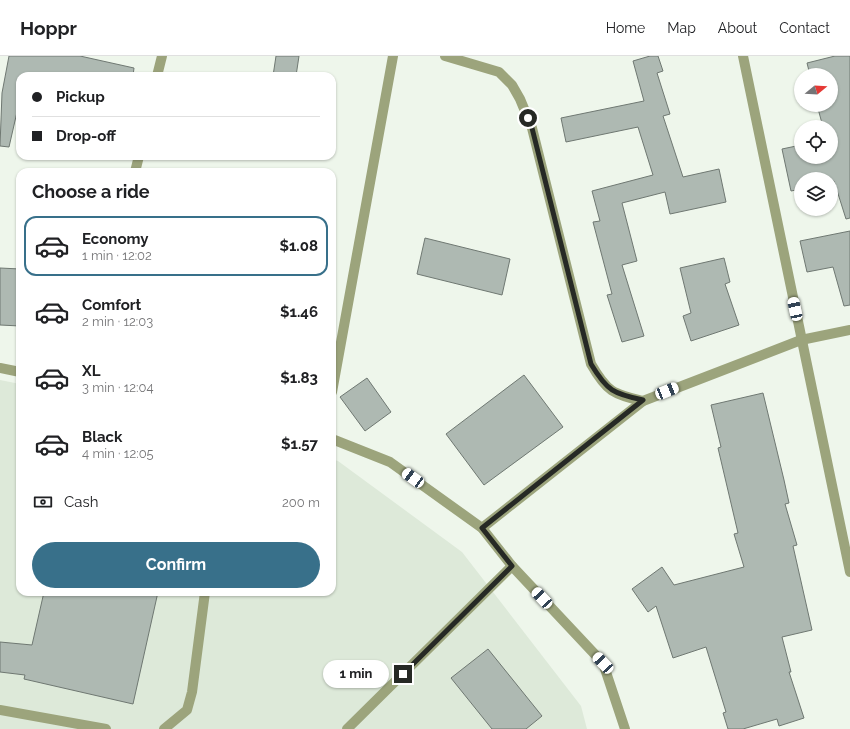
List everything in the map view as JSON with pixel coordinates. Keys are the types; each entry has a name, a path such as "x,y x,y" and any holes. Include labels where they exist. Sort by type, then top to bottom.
{"street":[{"path":"158,72 162,56"},
{"path":"336,370 393,56"},
{"path":"445,56 499,72 512,85 532,128 591,364 602,382 618,395 643,400"},
{"path":"743,56 801,340 848,550 850,572"},
{"path":"482,528 643,400 801,340 850,330"},
{"path":"0,368 16,371"},
{"path":"336,441 390,462 482,528 512,566 603,663 624,729"},
{"path":"347,729 512,566"},
{"path":"164,729 187,710 192,692 204,596"},
{"path":"0,710 106,729"}],"shaded area":[{"path":"0,380 16,383 16,596 336,596 336,460 462,552 581,706 587,729 0,729"}],"building":[{"path":"9,56 80,56 134,68 134,72 16,72 16,116 9,147 0,146 2,93"},
{"path":"276,56 299,56 297,72 274,72"},
{"path":"650,56 658,56 663,71 657,73 670,114 663,116 683,177 719,169 726,202 670,214 665,192 622,203 637,261 622,265 644,336 622,342 607,295 612,294 593,222 600,221 592,191 653,175 638,127 566,142 561,118 644,101 633,61"},
{"path":"835,56 850,56 850,218 846,219 838,194 838,172 794,172 794,190 791,191 782,149 794,146 794,164 838,164 838,120 821,120 819,112 838,112 838,68 808,68 807,63"},
{"path":"850,231 850,305 844,306 833,267 807,272 800,241"},
{"path":"425,238 510,259 502,295 417,274"},
{"path":"724,258 730,282 725,284 739,325 691,341 683,316 691,313 680,268"},
{"path":"0,268 16,269 16,326 0,325"},
{"path":"524,375 563,427 484,485 446,434"},
{"path":"367,378 391,412 365,431 340,397"},
{"path":"763,393 789,503 785,504 797,545 793,546 812,630 782,637 791,672 789,672 804,718 779,726 777,719 743,729 728,729 723,713 726,712 706,647 673,658 656,606 648,612 632,589 662,567 674,585 744,567 734,534 738,533 718,448 721,447 711,405"},
{"path":"43,596 157,596 133,704 24,679 25,675 0,672 0,642 32,645"},
{"path":"488,649 542,716 526,729 492,729 451,678"}],"route":[{"path":"403,674 512,566 482,528 643,400 618,395 602,382 591,364 532,128 528,118"}]}
